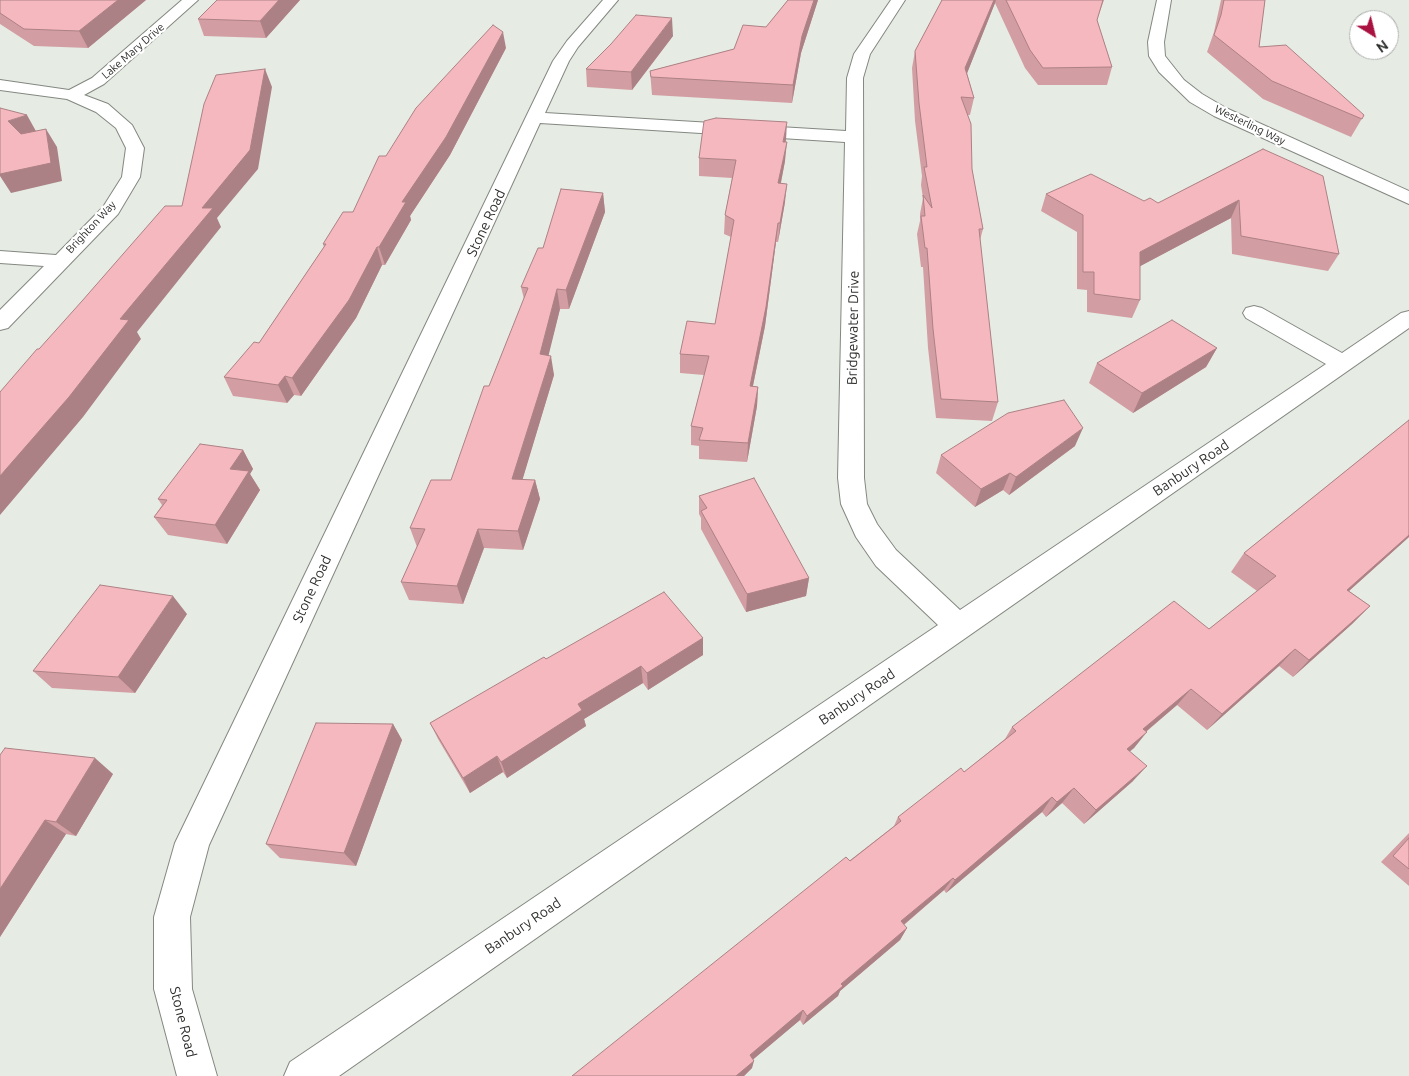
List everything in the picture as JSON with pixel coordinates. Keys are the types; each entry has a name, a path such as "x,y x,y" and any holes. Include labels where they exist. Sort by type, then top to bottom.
{"street":[{"name":"Lake Mary Drive","path":"71,95 98,81 191,0"},
{"name":"Stone Road","path":"197,1076 173,989 172,917 192,843 536,118 561,61 572,44 611,0"},
{"name":"Bridgewater Drive","path":"898,0 862,54 855,78 851,478 854,504 866,530 886,558 959,627"},
{"name":"Westerling Way","path":"1164,0 1156,42 1157,56 1164,69 1184,88 1220,112 1242,123 1409,198"},
{"name":"Brighton Way","path":"0,85 71,95 102,108 123,125 135,148 131,177 111,210 0,323"},
{"path":"536,118 854,137"},
{"path":"0,257 59,261"},
{"path":"1254,313 1343,363"},
{"name":"Banbury Road","path":"304,1076 1409,318"}],"building":[{"path":"0,0 118,0 79,31 24,29 0,13"},
{"path":"217,0 279,0 260,21 198,19"},
{"path":"788,0 814,0 802,36 793,85 651,77 650,71 734,49 743,25 766,27"},
{"path":"942,0 994,0 965,68 974,98 961,97 971,124 972,169 983,229 979,229 998,402 941,399 933,329 927,248 925,248 921,216 925,216 923,195 932,208 924,167 927,167 915,51"},
{"path":"1006,0 1103,0 1097,20 1112,67 1043,68 1030,50"},
{"path":"1224,0 1265,0 1259,47 1286,45 1364,115 1362,119 1272,81 1214,35"},
{"path":"636,15 672,18 631,72 586,69 611,44"},
{"path":"493,25 503,32 446,137 402,202 406,202 379,247 377,247 349,300 292,378 285,376 278,385 224,377 254,342 259,343 326,244 323,244 343,212 353,212 379,156 386,156 416,108"},
{"path":"265,69 250,150 202,208 213,208 120,319 129,320 69,397 0,476 0,392 165,206 182,206 204,104 216,75"},
{"path":"0,108 27,115 8,121 21,134 46,129 51,163 0,174"},
{"path":"716,118 787,122 783,142 787,142 778,183 787,184 780,223 778,223 766,307 750,386 758,387 748,443 699,440 703,428 691,426 709,356 680,354 687,321 715,324 734,220 725,215 736,160 699,158 704,121"},
{"path":"1263,149 1323,176 1339,254 1241,236 1239,200 1140,252 1140,300 1094,294 1094,272 1083,272 1083,215 1046,194 1091,174 1144,201 1150,198 1158,203"},
{"path":"561,189 603,193 566,290 557,289 540,354 551,356 512,479 535,480 518,531 478,529 457,586 401,582 425,529 410,528 431,480 451,480 484,386 489,386 528,288 521,287 538,248 543,248"},
{"path":"1172,320 1217,348 1142,393 1097,363"},
{"path":"1064,400 1083,428 1016,477 1010,473 981,489 941,455 1008,413"},
{"path":"1409,420 1409,535 1347,590 1370,606 1309,660 1295,649 1222,714 1191,689 1143,729 1147,732 1127,749 1147,766 1096,810 1074,788 1057,802 1052,797 955,880 953,878 901,921 907,928 841,984 843,986 807,1016 803,1010 750,1055 754,1061 736,1076 572,1076 846,857 850,861 901,821 898,817 961,768 964,772 1016,731 1012,727 1174,601 1209,629 1276,576 1244,553"},
{"path":"200,444 243,450 230,469 249,471 215,525 154,517 167,500 158,499"},
{"path":"754,478 809,578 747,594 701,511 707,508 699,496"},
{"path":"100,585 173,596 118,677 33,671"},
{"path":"664,592 703,638 647,673 641,666 578,704 582,710 501,762 497,756 463,778 430,723 544,657 546,659"},
{"path":"316,723 393,724 344,853 266,844"},
{"path":"5,748 95,758 56,822 45,820 0,889 0,755"},
{"path":"1409,838 1409,869 1393,856"}]}
